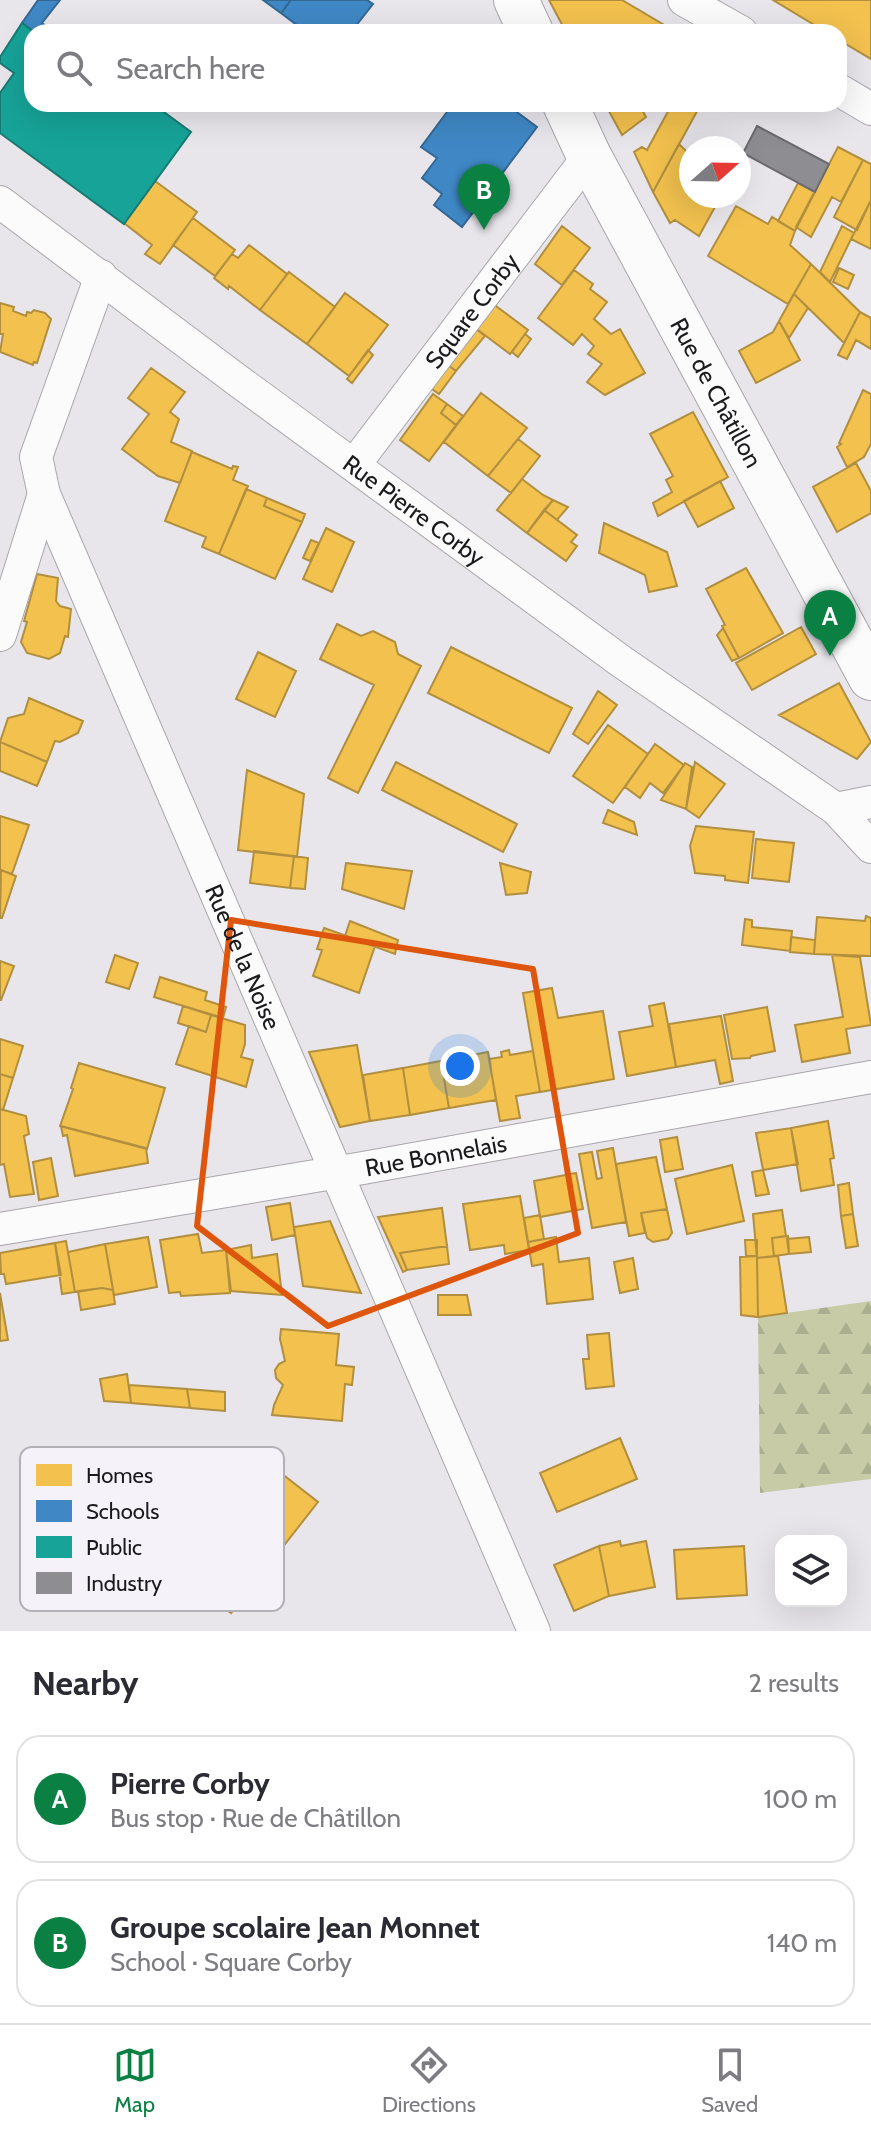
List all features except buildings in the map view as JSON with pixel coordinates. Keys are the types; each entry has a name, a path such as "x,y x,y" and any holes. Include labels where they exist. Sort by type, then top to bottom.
{"main road":[{"path":"516,0 527,24"},
{"name":"Rue de Châtillon","path":"569,112 589,156 871,678"}],"street":[{"path":"684,0 727,24"},
{"path":"847,95 871,109"},
{"name":"Square Corby","path":"354,465 589,156"},
{"name":"Rue Pierre Corby","path":"0,202 622,662 836,809 871,847"},
{"name":"Rue de la Noise","path":"101,276 36,457 44,494 534,1631"},
{"path":"0,635 44,494"},
{"path":"836,809 871,802"},
{"name":"Rue Bonnelais","path":"0,1229 335,1173 871,1077"}],"highlighted area":[{"path":"231,920 533,969 578,1233 328,1326 197,1226"}],"green space":[{"path":"871,1301 871,1479 760,1493 758,1317"}],"place":[{"name":"Groupe scolaire Jean Monnet","path":"484,230"},
{"name":"Pierre Corby","path":"830,656"}]}
